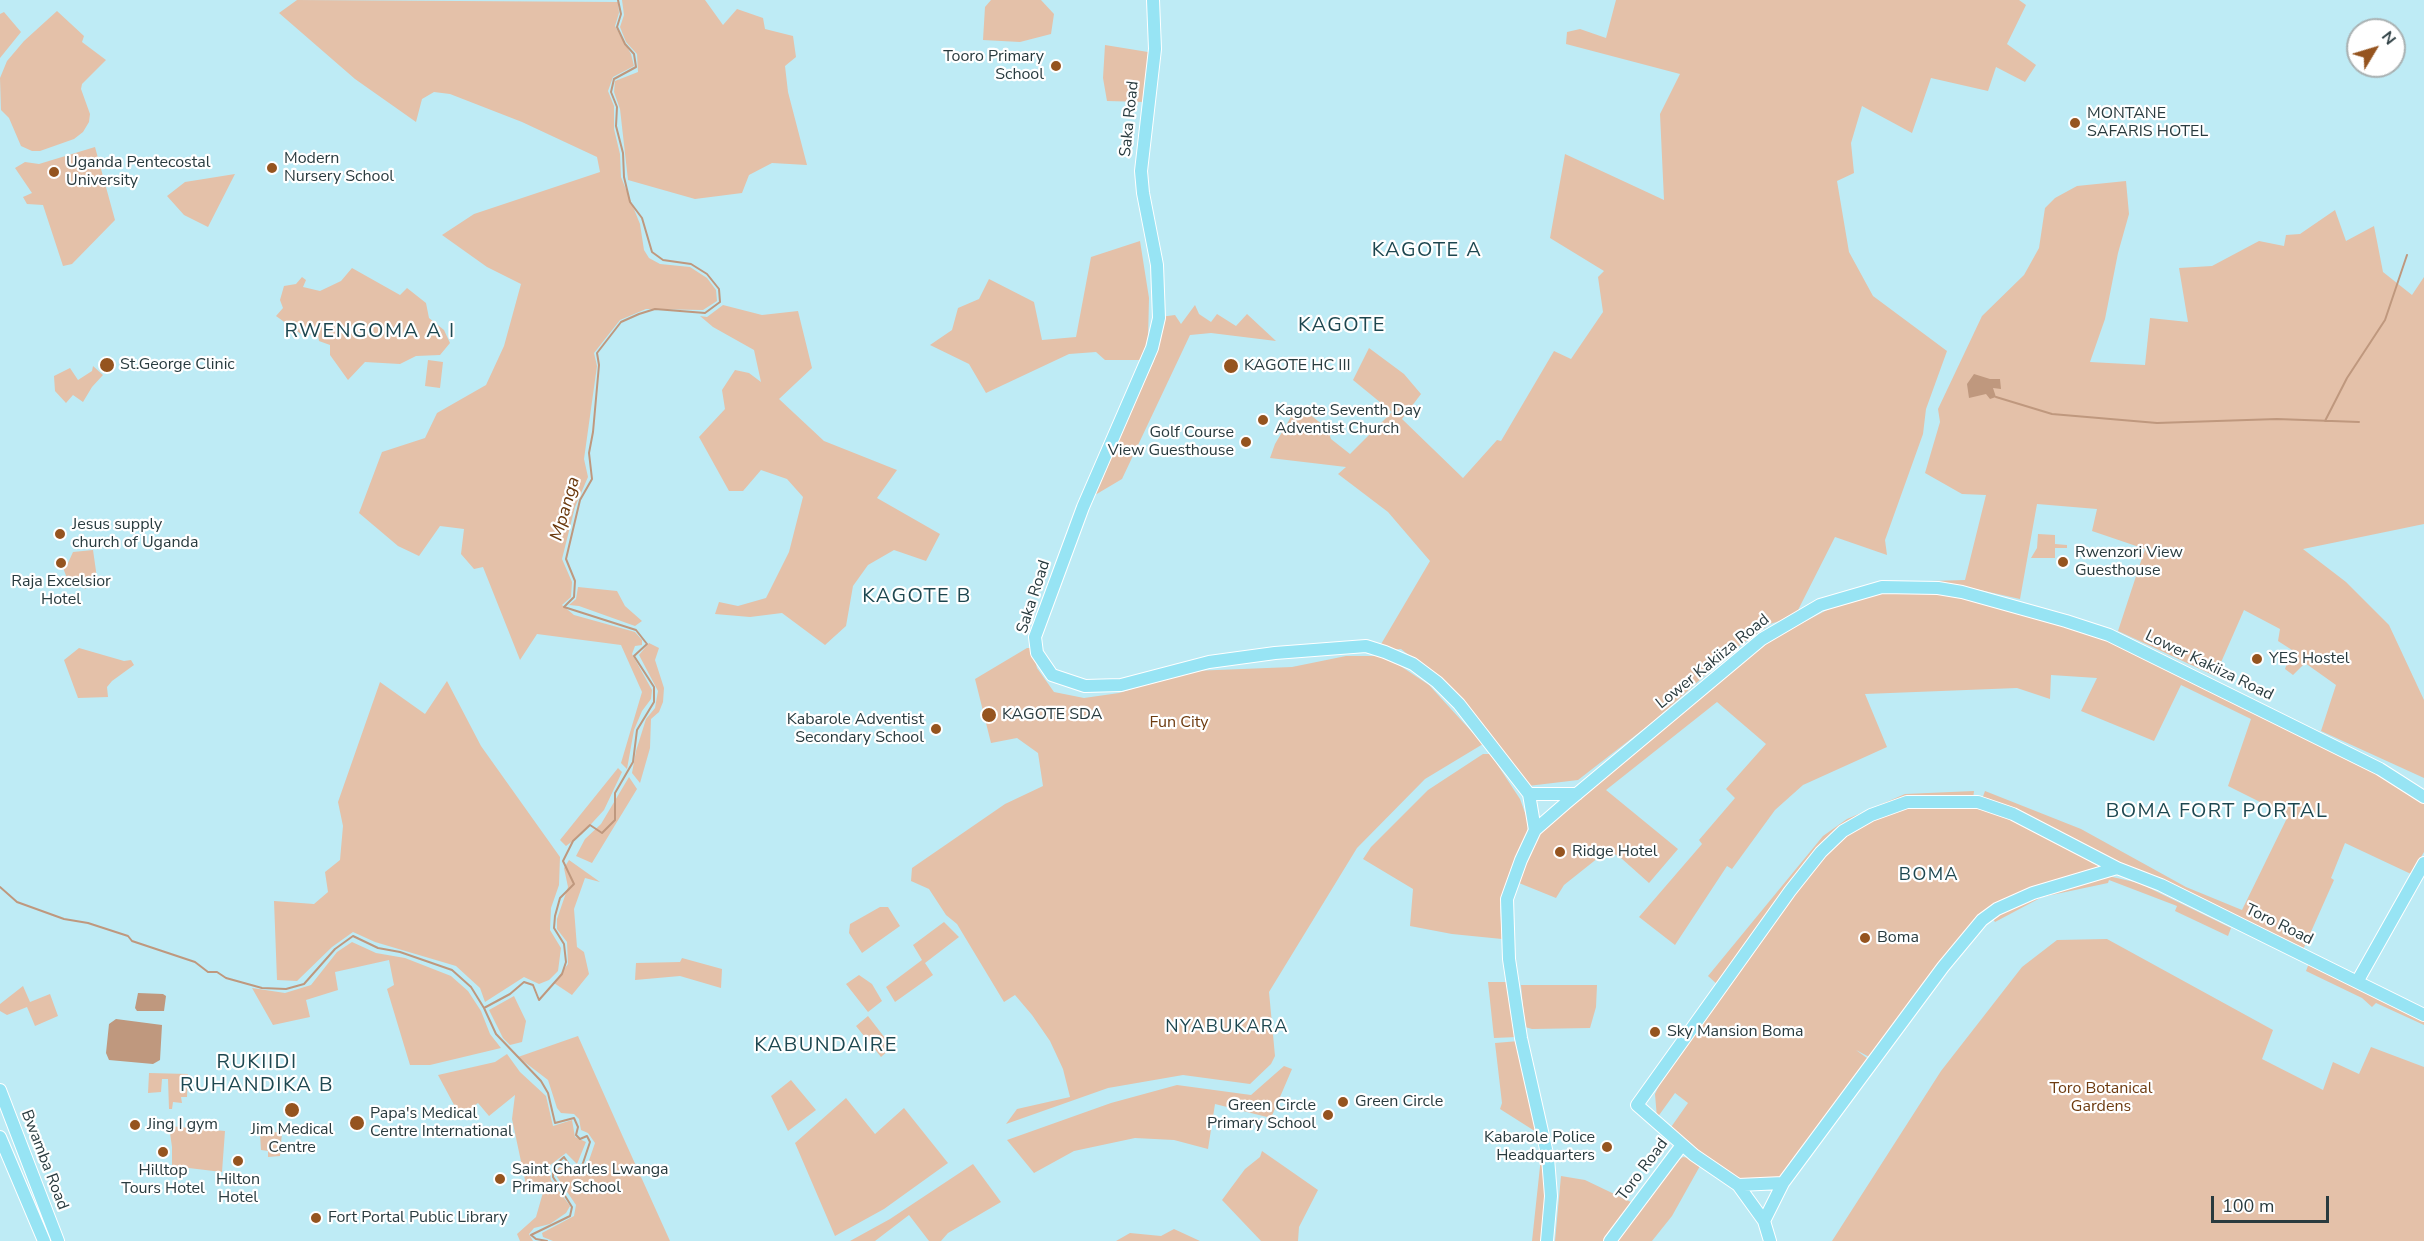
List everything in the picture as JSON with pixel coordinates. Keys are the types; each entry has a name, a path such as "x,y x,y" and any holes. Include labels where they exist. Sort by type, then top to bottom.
{"main road":[{"name":"Saka Road","path":"1154,0 1155,49 1142,171 1143,193 1157,265 1159,318 1152,348 1083,507 1039,626 1035,637 1037,653 1052,675 1060,680 1085,686 1121,685 1209,662 1275,653 1366,646 1385,652 1413,664 1452,697 1529,794 1535,830"},
{"name":"Lower Kakiiza Road","path":"1546,1241 1551,1196 1548,1158 1521,1038 1509,959 1506,918 1510,891 1535,830 1762,639 1820,605 1882,587 1962,592 2109,635 2380,769 2424,796"},
{"path":"1529,794 1577,794"},
{"name":"Toro Road","path":"1770,1241 1764,1221 1738,1185 1682,1145 1637,1105 1790,891 1821,852 1843,831 1871,815 1907,802 1978,802 2013,814 2117,868 2162,885 2424,1015"},
{"path":"2357,982 2424,863"},
{"path":"1764,1221 1783,1183 1942,967 1982,920 1997,909 2032,893 2117,868"},
{"name":"Bwamba Road","path":"0,1090 58,1241"},
{"name":"Bwamba Road","path":"0,1137 44,1241"},
{"name":"Toro Road","path":"1610,1241 1682,1145"},
{"path":"1738,1185 1783,1183"}],"green space":[{"path":"297,0 618,2 619,13 615,26 631,54 634,66 613,77 608,91 614,106 614,129 620,154 621,177 640,224 644,250 649,258 660,264 690,267 707,278 716,290 717,301 703,310 646,309 620,320 594,353 597,366 584,459 588,477 575,507 562,559 572,582 571,597 562,605 574,615 635,632 642,640 642,645 635,646 632,654 652,690 651,699 642,711 634,730 627,769 621,763 642,692 621,645 537,634 520,660 483,567 474,569 461,554 464,529 440,526 419,556 398,546 359,513 382,452 425,438 437,413 486,385 504,346 521,284 487,267 442,235 474,214 600,172 597,157 522,122 450,94 434,92 422,99 416,122 355,79 279,13"},
{"path":"622,0 705,0 723,25 737,9 763,18 765,29 793,36 796,57 785,66 788,92 807,165 772,163 749,175 742,193 695,199 628,180 620,109 614,92 615,81 638,72 637,54 626,42 620,27 624,15"},
{"path":"991,0 1041,0 1054,14 1051,34 1020,42 983,40 985,7"},
{"path":"1616,0 2019,0 2026,5 2007,44 2036,65 2025,82 1996,67 1988,91 1931,78 1912,133 1862,106 1851,143 1854,173 1837,181 1849,252 1873,296 1947,351 1926,409 1923,434 1885,540 1887,555 1835,537 1795,616 1770,624 1731,652 1654,721 1578,780 1528,786 1503,750 1445,683 1401,649 1377,651 1430,561 1388,512 1338,474 1346,467 1270,458 1275,444 1298,405 1328,429 1331,439 1350,454 1392,412 1353,380 1369,348 1404,374 1421,394 1402,419 1463,478 1497,440 1501,441 1554,351 1571,359 1603,312 1598,277 1604,271 1550,238 1565,154 1664,200 1660,114 1680,74 1566,44 1567,32 1580,29 1606,38"},
{"path":"57,11 84,36 82,42 106,60 82,84 81,89 90,114 89,122 83,132 74,139 40,151 32,151 21,146 9,118 1,110 0,78 7,61 24,41"},
{"path":"4,12 21,32 0,58 0,14"},
{"path":"1105,45 1148,52 1144,102 1107,101 1103,78"},
{"path":"95,147 115,220 72,264 63,266 43,205 27,204 23,197 32,193 15,168 25,162 39,164"},
{"path":"235,174 208,227 184,215 167,196 185,182"},
{"path":"2126,181 2129,214 2118,253 2105,319 2090,362 2145,365 2150,318 2188,322 2179,268 2212,266 2259,241 2284,246 2286,235 2300,234 2335,210 2346,241 2374,226 2383,272 2412,295 2424,277 2424,524 2303,549 2346,582 2389,625 2424,700 2424,778 2321,731 2336,685 2305,663 2293,675 2285,669 2292,650 2278,641 2280,629 2244,610 2215,676 2118,631 2145,549 2092,531 2097,509 2037,504 2020,599 1962,586 1896,582 1965,580 1986,495 1962,494 1925,473 1940,422 1938,409 1982,316 2024,275 2039,248 2045,208 2055,198 2077,186"},
{"path":"1140,241 1149,298 1148,340 1140,360 1105,360 1096,352 1069,354 986,393 969,364 930,345 952,330 958,308 979,299 989,279 1034,302 1042,340 1076,337 1091,257"},
{"path":"352,268 400,295 407,288 426,303 429,318 444,330 450,343 440,355 416,356 400,364 365,362 348,380 330,355 330,345 319,341 318,335 301,334 276,316 283,308 280,300 284,286 296,284 302,277 306,280 303,287 320,291 341,281"},
{"path":"723,305 762,315 798,311 812,368 779,399 824,441 897,470 877,498 940,534 926,561 894,550 868,565 853,586 846,626 825,645 782,613 750,617 715,614 719,602 738,606 766,598 789,552 803,497 787,479 761,470 743,491 729,491 699,437 725,409 722,390 735,370 749,373 761,382 754,350 713,327 700,316 707,317"},
{"path":"1195,305 1199,314 1211,322 1217,314 1236,326 1247,314 1276,341 1211,333 1190,335 1122,479 1095,495 1094,492 1154,361 1159,340 1160,317 1175,315 1181,324"},
{"path":"428,360 443,362 440,388 425,386"},
{"path":"93,366 103,375 83,402 73,395 66,403 55,391 54,376 70,368 78,380 92,371"},
{"path":"2038,534 2055,535 2055,544 2067,545 2067,548 2055,548 2055,558 2031,558 2037,548"},
{"path":"93,550 97,578 85,589 79,579 68,581 62,565 68,563 73,552"},
{"path":"578,587 617,591 625,606 642,621 635,626 579,606 569,605 576,599"},
{"path":"1881,591 1941,592 2002,604 2116,642 2377,771 2424,801 2424,852 2411,874 2345,843 2331,878 2334,880 2302,952 1981,802 1985,791 2081,829 2186,887 2242,910 2288,816 2228,786 2251,719 2181,685 2154,741 2081,711 2097,678 2051,675 2050,699 2017,688 1865,694 1887,747 1803,785 1775,810 1732,869 1727,866 1675,945 1639,917 1702,844 1699,840 1735,798 1726,789 1766,744 1717,702 1606,790 1678,849 1649,883 1621,858 1608,850 1564,885 1556,898 1519,883 1524,865 1541,831 1589,787 1642,747 1771,639 1831,608"},
{"path":"649,643 659,648 655,660 664,688 663,702 659,712 651,719 650,748 640,783 632,773 636,751 646,719 655,708 658,691 639,655"},
{"path":"79,648 124,661 131,660 134,665 107,687 108,697 78,698 64,660"},
{"name":"Fun City","path":"1027,648 1032,648 1037,668 1054,692 1084,698 1119,693 1192,671 1292,667 1346,656 1377,656 1399,665 1429,685 1483,744 1425,779 1357,848 1269,992 1275,1056 1271,1064 1250,1084 1183,1075 1108,1088 1006,1124 1017,1109 1070,1097 1063,1069 1050,1041 1032,1015 1015,995 1004,1002 957,924 946,915 929,889 911,881 912,868 1005,804 1043,786 1038,753 1017,738 991,743 975,679"},
{"path":"447,681 481,746 560,857 559,885 551,908 550,930 561,948 558,971 549,980 539,984 524,977 485,1002 480,988 456,966 375,942 353,932 332,947 297,981 277,980 274,901 314,904 328,892 325,872 340,860 343,826 338,802 380,682 425,714"},
{"path":"1483,754 1490,754 1495,761 1520,799 1528,821 1527,837 1503,891 1500,907 1502,939 1452,934 1410,926 1413,889 1363,859 1371,847 1428,790"},
{"path":"618,768 622,772 604,810 582,834 566,846 560,840"},
{"path":"629,777 637,789 592,863 576,856 585,839 601,824"},
{"path":"1974,791 1973,799 1937,797 1841,830 1718,985 1708,976 1823,836 1847,819 1905,794"},
{"name":"Boma","path":"1932,802 2009,814 2073,847 2092,863 2109,870 1997,909 1875,1060 1856,1050 1871,1061 1789,1174 1769,1184 1739,1182 1669,1130 1688,1103 1675,1093 1657,1118 1655,1094 1670,1062 1821,854 1846,832 1907,805"},
{"path":"569,860 600,882 585,878 574,909 577,947 584,952 589,974 572,995 554,983 568,964 567,942 557,929 557,919 568,887 564,868"},
{"path":"2108,876 2139,883 2231,928 2228,936 2175,911 2177,906 2109,880 2108,883 2042,897 1995,922 1991,916 2035,894"},
{"path":"880,907 888,907 900,926 862,953 849,933 850,924"},
{"path":"944,922 959,937 925,963 933,975 895,1002 886,987 922,960 913,945"},
{"name":"Toro Botanical Gardens","path":"2107,939 2273,1030 2262,1059 2323,1090 2333,1062 2359,1074 2371,1047 2424,1067 2424,1241 1832,1241 1941,1071 2022,967 2057,940"},
{"path":"352,942 376,953 405,958 451,976 468,991 481,1011 490,1034 501,1048 430,1065 410,1065 387,989 394,985 389,960 335,972 338,990 306,1000 310,1017 273,1025 252,988 285,993 311,985 337,952"},
{"path":"682,958 722,969 721,988 680,976 635,980 636,963 680,962"},
{"path":"2309,963 2424,1019 2424,1025 2376,1003 2372,1007 2362,998 2306,971"},
{"path":"859,975 872,984 882,1001 868,1012 846,984"},
{"path":"1488,982 1509,982 1517,1037 1494,1038"},
{"path":"1521,985 1597,985 1596,1007 1590,1028 1532,1029 1525,1027"},
{"path":"23,986 30,1002 50,994 58,1016 35,1026 27,1007 7,1015 0,1011 0,1004"},
{"path":"514,996 526,1021 522,1042 510,1045 503,1038 489,1010"},
{"path":"868,1016 892,1047 881,1057 856,1026"},
{"path":"578,1036 670,1241 553,1241 543,1237 542,1233 574,1216 576,1205 557,1177 557,1169 565,1163 572,1172 579,1174 586,1169 595,1143 588,1133 581,1130 579,1119 574,1114 561,1113 557,1108 548,1080 518,1057"},
{"path":"1519,1041 1541,1135 1500,1109 1502,1103 1495,1043"},
{"path":"507,1054 520,1072 546,1096 553,1126 572,1120 575,1137 586,1142 577,1164 566,1153 549,1166 551,1180 570,1206 566,1213 550,1224 534,1228 529,1234 533,1241 520,1241 517,1234 536,1217 544,1189 526,1185 512,1119 515,1095 489,1116 478,1103 460,1116 438,1075 495,1062"},
{"path":"1284,1066 1292,1069 1271,1118 1215,1104 1208,1149 1174,1140 1135,1138 1074,1151 1034,1173 1007,1140 1111,1103 1177,1085 1251,1095"},
{"path":"149,1073 188,1074 187,1097 181,1097 182,1103 173,1102 172,1109 169,1109 168,1079 162,1079 161,1092 148,1093"},
{"path":"791,1080 816,1110 788,1131 771,1096"},
{"path":"846,1098 875,1134 904,1108 948,1163 884,1209 835,1236 795,1143"},
{"path":"169,1126 225,1131 222,1172 172,1166"},
{"path":"282,1132 280,1156 268,1157 268,1151 261,1150 260,1133"},
{"path":"1542,1148 1547,1191 1544,1241 1532,1241"},
{"path":"1262,1151 1318,1190 1299,1227 1298,1241 1261,1241 1222,1200 1245,1169 1260,1157"},
{"path":"1683,1157 1696,1159 1700,1166 1672,1216 1652,1241 1617,1241 1672,1164"},
{"path":"973,1164 1001,1202 948,1233 941,1241 929,1241 909,1215 875,1241 850,1241 890,1219"},
{"path":"1561,1176 1585,1180 1631,1202 1604,1241 1555,1241"},
{"path":"1174,1229 1200,1241 1116,1241 1130,1233 1161,1236"}],"shaded area":[{"path":"1974,374 1990,379 2000,379 2001,389 1993,388 1996,397 1990,399 1986,394 1969,398 1967,384"},
{"path":"138,993 166,996 164,1011 137,1011 135,1008"},
{"path":"116,1019 162,1025 160,1060 153,1064 109,1060 106,1053 109,1024"}],"waterway":[{"name":"Mpanga","path":"547,1241 536,1239 531,1235 570,1216 572,1207 553,1177 553,1167 564,1157 570,1166 582,1166 590,1142 587,1136 580,1139 576,1135 578,1127 574,1118 555,1123 548,1093 541,1081 496,1034 484,1008 510,994 524,982 533,985 539,1000 562,974 566,962 564,944 554,928 555,916 560,898 574,884 563,861 573,841 590,825 602,833 615,820 615,793 633,762 637,730 654,702 654,687 634,656 647,644 636,630 564,607 574,597 575,581 566,559 580,500 592,479 589,453 599,365 597,353 621,322 639,314 655,309 705,313 720,302 719,289 707,274 691,264 663,260 652,252 642,218 630,202 624,177 623,153 616,126 617,107 611,92 614,79 636,67 634,54 625,44 617,27 621,14 618,0"},
{"path":"2325,421 2347,378 2385,320 2407,255"},
{"path":"1996,397 2052,414 2157,423 2277,419 2359,422"},
{"path":"0,887 17,902 64,919 88,923 128,936 132,941 195,962 208,972 217,972 226,978 262,988 286,989 304,984 335,949 353,936 378,948 400,952 452,970 471,987 484,1008"}],"place":[{"name":"Tooro Primary School","path":"1056,66"},
{"name":"MONTANE SAFARIS HOTEL","path":"2075,123"},
{"name":"Modern Nursery School","path":"272,168"},
{"name":"Uganda Pentecostal University","path":"54,172"},
{"name":"St.George Clinic","path":"107,365"},
{"name":"KAGOTE HC III","path":"1231,366"},
{"name":"Kagote Seventh Day Adventist Church","path":"1263,420"},
{"name":"Golf Course View Guesthouse","path":"1246,442"},
{"name":"Jesus supply church of Uganda","path":"60,534"},
{"name":"Rwenzori View Guesthouse","path":"2063,562"},
{"name":"Raja Excelsior Hotel","path":"61,563"},
{"name":"YES Hostel","path":"2257,659"},
{"name":"KAGOTE SDA","path":"989,715"},
{"name":"Kabarole Adventist Secondary School","path":"936,729"},
{"name":"Ridge Hotel","path":"1560,852"},
{"name":"Boma","path":"1865,938"},
{"name":"Sky Mansion Boma","path":"1655,1032"},
{"name":"Green Circle","path":"1343,1102"},
{"name":"Jim Medical Centre","path":"292,1110"},
{"name":"Green Circle Primary School","path":"1328,1115"},
{"name":"Papa's Medical Centre International","path":"357,1123"},
{"name":"Jing I gym","path":"135,1125"},
{"name":"Kabarole Police Headquarters","path":"1607,1147"},
{"name":"Hilltop Tours Hotel","path":"163,1152"},
{"name":"Hilton Hotel","path":"238,1161"},
{"name":"Saint Charles Lwanga Primary School","path":"500,1179"},
{"name":"Fort Portal Public Library","path":"316,1218"}],"district":[{"name":"KAGOTE A","path":"1427,251"},
{"name":"KAGOTE","path":"1342,326"},
{"name":"RWENGOMA A I","path":"370,332"},
{"name":"KAGOTE B","path":"917,597"},
{"name":"BOMA FORT PORTAL","path":"2217,812"},
{"name":"BOMA","path":"1929,876"},
{"name":"NYABUKARA","path":"1227,1028"},
{"name":"KABUNDAIRE","path":"826,1046"},
{"name":"RUKIIDI RUHANDIKA B","path":"257,1074"}]}
